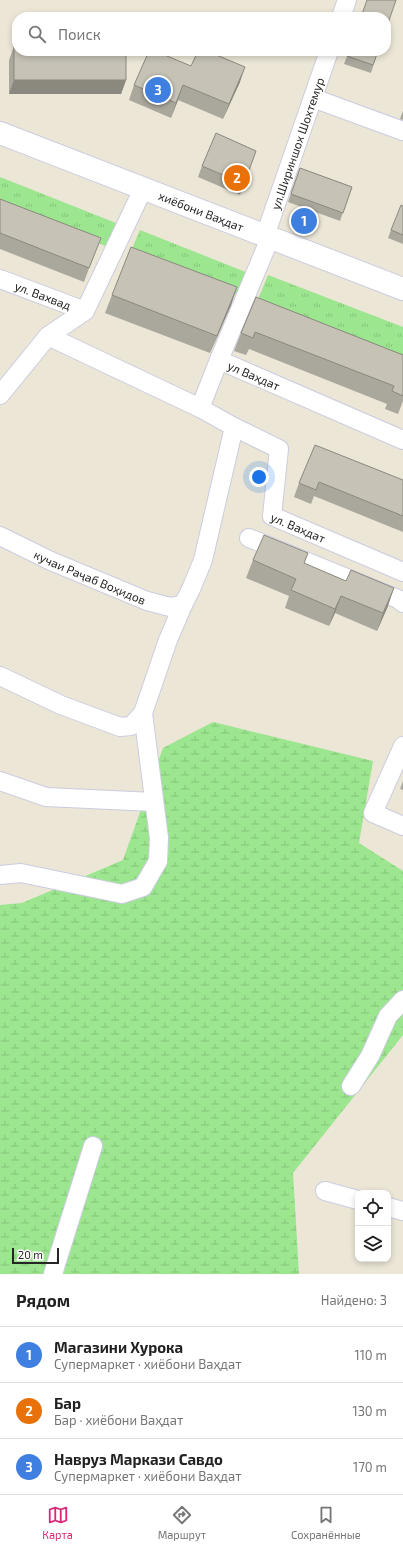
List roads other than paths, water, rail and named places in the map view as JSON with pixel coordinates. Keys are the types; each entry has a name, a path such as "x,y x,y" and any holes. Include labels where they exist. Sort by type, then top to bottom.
{"main road":[{"name":"хиёбони Ваҳдат","path":"0,133 403,289"}],"street":[{"path":"343,12 347,0"},
{"name":"ул.Шириншох Шохтемур","path":"267,237 327,56"},
{"path":"313,98 403,131"},
{"path":"0,395 48,336 85,311 143,189"},
{"path":"219,360 267,237"},
{"name":"ул. Вахвад","path":"0,279 85,311"},
{"path":"48,336 200,408"},
{"name":"ул Ваҳдат","path":"200,408 219,360 403,440"},
{"name":"ул. Вахдат","path":"200,408 234,427 279,449 272,516 403,572"},
{"path":"0,676 61,705 120,727 131,726 143,713 168,640 203,560 234,427"},
{"name":"кучаи Раҷаб Воҳидов","path":"0,536 51,561 147,601 170,607 183,605"},
{"path":"249,538 398,599 403,603"},
{"path":"0,875 21,873 122,894 143,887 158,861 159,838 143,713"},
{"path":"403,746 373,813 403,826"},
{"path":"0,781 46,797 154,802"},
{"path":"351,1086 370,1056 388,1016 403,1000"},
{"path":"53,1274 93,1146"},
{"path":"325,1191 355,1199"},
{"path":"391,1208 403,1211"}],"place":[{"name":"Навруз Маркази Савдо","path":"158,90"},
{"name":"Бар","path":"237,178"},
{"name":"Магазини Хурока","path":"304,221"}]}
